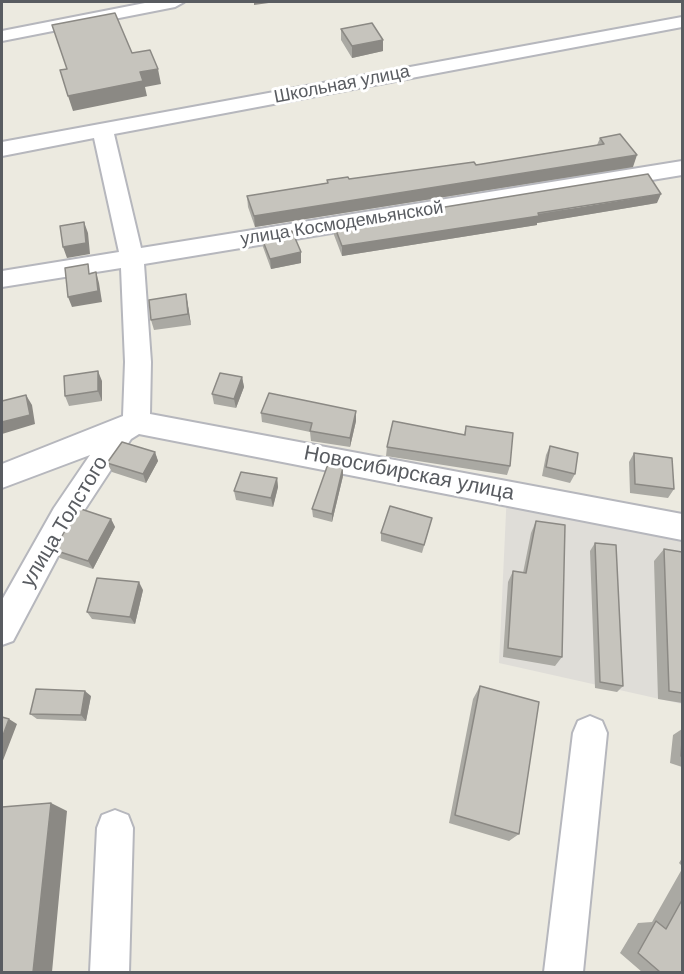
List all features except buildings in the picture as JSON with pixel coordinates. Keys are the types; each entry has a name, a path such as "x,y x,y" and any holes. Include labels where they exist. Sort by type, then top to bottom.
{"street":[{"path":"2,36 176,2"},
{"name":"Школьная улица","path":"2,149 682,22"},
{"path":"2,476 128,426 138,362 132,258 104,130"},
{"name":"улица Космодемьянской","path":"2,279 682,168"},
{"name":"Новосибирская улица","path":"128,426 682,527"},
{"name":"улица Толстого","path":"2,630 64,517 128,426"},
{"path":"563,972 590,733"},
{"path":"109,972 115,828"}],"shaded area":[{"path":"507,491 682,519 682,704 499,663"}]}
